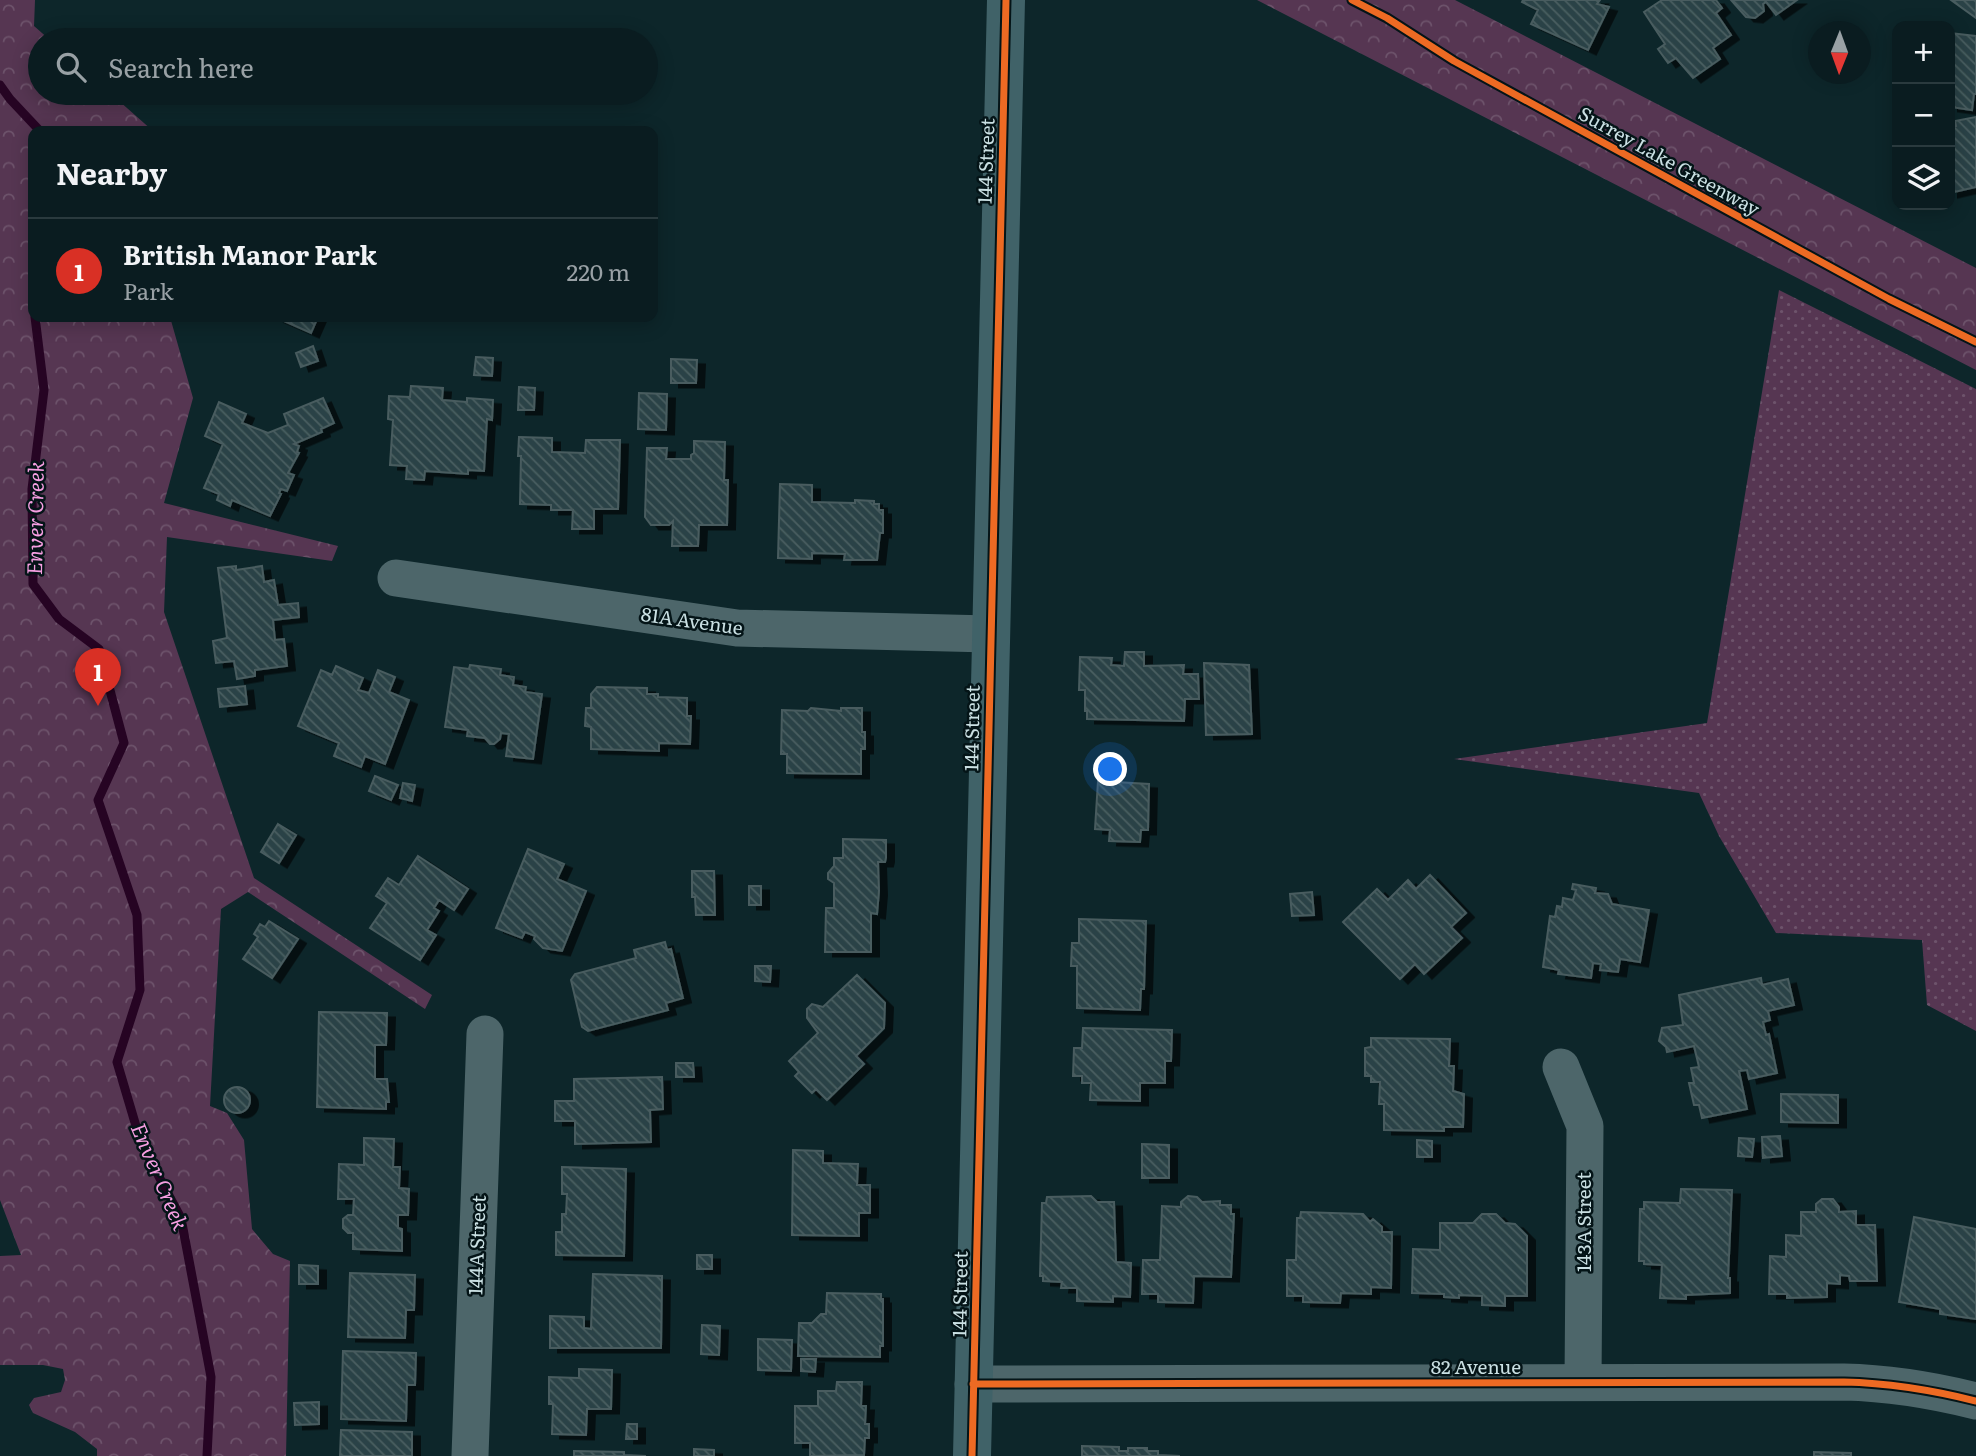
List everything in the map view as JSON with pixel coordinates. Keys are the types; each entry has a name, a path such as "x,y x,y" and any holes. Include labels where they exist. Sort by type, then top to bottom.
{"main road":[{"name":"144 Street","path":"972,1456 1006,0"}],"street":[{"name":"81A Avenue","path":"396,578 737,628 990,634"},
{"name":"144A Street","path":"470,1456 485,1034"},
{"name":"143A Street","path":"1561,1067 1585,1126 1583,1382"},
{"name":"82 Avenue","path":"973,1384 1872,1382 1930,1389 1976,1401"}],"green space":[{"path":"0,0 35,0 34,26 36,28 28,28 28,105 124,105 147,126 28,126 28,322 171,322 193,398 164,503 338,546 332,561 167,537 164,612 254,878 432,995 425,1009 248,892 221,909 210,1106 227,1113 244,1140 252,1229 273,1254 290,1261 286,1456 97,1456 97,1449 75,1432 33,1413 29,1405 34,1398 61,1392 65,1380 63,1369 43,1365 0,1365 0,1256 21,1255 0,1200"},
{"path":"1257,0 1455,0 1976,268 1976,370"},
{"path":"1779,290 1976,389 1976,1031 1927,1005 1922,940 1776,933 1719,836 1699,793 1454,759 1707,723"}],"building":[{"path":"1600,0 1597,4 1609,7 1588,50 1531,24 1538,10 1522,2"},
{"path":"1662,0 1716,0 1722,8 1716,13 1731,35 1713,48 1720,59 1693,78 1676,58 1668,63 1658,49 1665,44 1644,12"},
{"path":"1731,0 1797,0 1776,15 1766,2 1763,4 1764,11 1755,18 1746,17"},
{"path":"1951,0 1976,0 1976,18"},
{"path":"1955,34 1976,36 1976,94 1972,110 1955,108"},
{"path":"1976,117 1976,187 1955,192 1956,126 1955,121"},
{"path":"286,322 316,322 311,333"},
{"path":"313,346 318,361 301,367 296,353"},
{"path":"476,357 493,358 492,376 474,375"},
{"path":"671,359 697,360 696,383 671,383"},
{"path":"411,386 443,388 442,400 493,400 492,420 487,419 484,471 468,470 468,474 425,471 424,480 406,479 407,466 390,465 393,420 388,419 389,396 410,397"},
{"path":"519,387 535,388 534,410 518,410"},
{"path":"639,393 667,394 666,430 638,429"},
{"path":"323,398 334,423 321,429 322,432 294,444 299,446 299,453 288,473 294,475 287,491 281,489 270,516 232,500 230,506 217,500 219,494 204,488 223,444 205,436 219,402 246,414 242,423 268,433 288,425 284,414"},
{"path":"519,437 552,438 552,452 585,453 586,440 620,440 618,509 594,509 594,529 572,529 573,510 551,510 551,505 520,504"},
{"path":"694,441 725,442 727,525 699,525 698,546 672,546 673,521 669,525 651,525 645,517 647,448 667,448 666,459 691,459"},
{"path":"780,484 812,485 812,502 855,503 855,500 874,501 874,504 879,504 879,510 883,510 883,533 880,533 877,560 844,560 845,554 812,553 812,559 778,558"},
{"path":"236,566 236,570 262,566 264,582 274,580 278,605 298,603 299,617 273,620 275,640 284,639 287,666 255,670 255,676 237,679 234,661 216,663 213,641 227,638 218,568"},
{"path":"1125,652 1144,652 1144,666 1184,665 1183,674 1198,674 1199,699 1185,699 1184,721 1087,719 1085,690 1079,690 1080,657 1112,658 1111,665 1124,666"},
{"path":"1204,663 1249,665 1252,734 1206,735"},
{"path":"470,665 501,669 500,675 514,677 513,685 526,687 525,692 542,694 533,759 506,756 509,734 501,733 500,739 490,744 485,738 467,736 468,730 445,727 454,667 469,669"},
{"path":"336,666 363,678 358,690 369,693 378,670 395,677 389,692 409,700 385,764 365,756 361,767 334,756 339,743 298,726 321,670 332,675"},
{"path":"245,686 247,704 220,707 218,689"},
{"path":"597,687 647,688 647,694 658,694 658,697 687,698 687,716 691,716 690,744 659,743 659,751 591,749 591,727 585,726 586,708 591,708 591,694"},
{"path":"811,708 841,711 841,708 862,708 865,749 861,749 861,774 787,773 787,754 781,754 782,710 808,711"},
{"path":"375,776 398,785 391,800 369,791"},
{"path":"1098,781 1149,784 1148,830 1141,830 1140,842 1109,841 1110,830 1095,829"},
{"path":"403,783 415,785 412,801 400,798"},
{"path":"278,824 296,835 279,863 261,852"},
{"path":"843,839 886,840 885,862 878,862 877,914 871,913 871,952 825,952 826,908 834,908 834,883 828,879 828,873 834,866 834,858 843,858"},
{"path":"528,849 564,864 557,879 586,891 562,951 543,948 534,939 535,936 525,932 522,938 496,928"},
{"path":"418,856 468,889 454,910 439,900 434,908 439,911 427,930 436,935 420,960 370,928 387,903 376,896 388,878 399,885"},
{"path":"692,871 714,871 715,915 696,915 695,897 692,897"},
{"path":"1430,875 1466,913 1451,927 1462,938 1424,974 1415,964 1400,979 1343,922 1377,889 1388,900 1408,880 1416,889"},
{"path":"1573,884 1596,888 1595,893 1608,894 1612,904 1649,910 1640,962 1620,959 1618,972 1600,970 1601,964 1593,963 1591,978 1558,974 1559,970 1543,967 1550,916 1555,917 1557,906 1562,907 1563,898 1573,900 1576,890 1572,889"},
{"path":"749,886 761,886 761,905 749,905"},
{"path":"1312,892 1314,915 1292,916 1290,894"},
{"path":"1079,919 1146,921 1144,989 1141,989 1140,1010 1077,1008 1077,966 1071,966 1072,943 1079,943"},
{"path":"269,921 298,939 272,978 243,959 258,937 254,934 260,924 265,927"},
{"path":"665,942 667,950 671,949 683,998 666,1003 668,1010 588,1031 582,1027 571,980 575,974 636,958 634,950"},
{"path":"755,966 771,966 770,982 755,981"},
{"path":"857,975 885,1003 884,1028 856,1056 864,1064 827,1100 816,1089 812,1093 795,1076 799,1072 789,1061 818,1033 807,1018 807,1009 812,1004 823,1007"},
{"path":"1761,978 1762,985 1788,979 1794,1005 1768,1011 1770,1020 1763,1022 1766,1035 1769,1034 1777,1073 1749,1079 1747,1070 1739,1071 1747,1109 1702,1118 1699,1105 1694,1105 1689,1083 1694,1083 1691,1068 1699,1067 1694,1046 1667,1052 1666,1047 1659,1041 1662,1028 1683,1025 1679,995"},
{"path":"319,1012 387,1013 386,1045 375,1045 375,1079 387,1079 389,1102 386,1102 386,1109 317,1107"},
{"path":"1083,1028 1172,1030 1171,1061 1165,1061 1165,1083 1140,1083 1140,1101 1090,1100 1091,1083 1082,1083 1082,1076 1073,1076 1074,1048 1082,1048"},
{"path":"1371,1038 1450,1039 1449,1066 1454,1066 1453,1091 1464,1094 1463,1127 1444,1127 1444,1131 1384,1130 1384,1104 1379,1104 1380,1082 1371,1082 1371,1076 1365,1076 1365,1048 1371,1047"},
{"path":"676,1063 693,1063 694,1077 676,1077"},
{"path":"662,1077 663,1109 650,1110 651,1142 575,1144 575,1121 555,1121 555,1101 574,1101 574,1079"},
{"path":"237,1087 246,1091 250,1100 246,1109 237,1113 228,1109 224,1100 228,1091"},
{"path":"1781,1094 1838,1095 1838,1123 1781,1122"},
{"path":"1780,1136 1782,1156 1763,1158 1762,1137"},
{"path":"364,1138 394,1139 393,1167 400,1167 399,1188 409,1189 408,1215 398,1215 398,1228 402,1229 402,1251 353,1249 353,1233 348,1233 343,1228 343,1219 353,1215 354,1199 338,1199 339,1164 364,1165"},
{"path":"1739,1138 1754,1139 1752,1157 1738,1156"},
{"path":"1417,1140 1432,1141 1432,1157 1417,1157"},
{"path":"1142,1144 1169,1145 1169,1178 1142,1178"},
{"path":"793,1150 823,1151 823,1163 858,1164 857,1185 870,1185 870,1213 859,1213 859,1236 792,1235"},
{"path":"562,1167 626,1169 624,1256 556,1255 556,1232 562,1232 562,1214 566,1214 567,1194 562,1194"},
{"path":"1681,1189 1732,1190 1728,1278 1730,1293 1686,1295 1686,1299 1660,1298 1662,1265 1639,1261 1640,1209 1644,1209 1644,1202 1680,1203"},
{"path":"1091,1196 1097,1202 1114,1202 1116,1262 1131,1263 1130,1297 1113,1296 1113,1302 1077,1301 1077,1288 1061,1288 1062,1282 1043,1281 1043,1276 1040,1276 1042,1203 1046,1203 1047,1197"},
{"path":"1188,1196 1197,1197 1202,1202 1220,1201 1220,1205 1231,1205 1231,1214 1234,1214 1231,1277 1194,1276 1193,1303 1158,1302 1158,1294 1142,1294 1143,1260 1160,1260 1162,1206 1181,1207 1181,1202"},
{"path":"1822,1199 1833,1199 1839,1212 1856,1211 1856,1225 1875,1225 1877,1281 1850,1281 1849,1276 1840,1275 1840,1284 1827,1283 1827,1297 1787,1298 1787,1294 1769,1294 1770,1256 1786,1257 1786,1235 1801,1236 1801,1212 1816,1212 1816,1204"},
{"path":"1301,1212 1363,1214 1370,1222 1373,1219 1382,1227 1382,1232 1392,1232 1391,1288 1371,1287 1371,1294 1341,1293 1340,1303 1303,1302 1303,1296 1287,1296 1287,1260 1296,1260 1297,1218 1300,1218"},
{"path":"1482,1214 1496,1214 1505,1223 1515,1224 1527,1236 1527,1296 1505,1296 1505,1306 1482,1305 1482,1296 1459,1295 1459,1298 1444,1297 1444,1294 1412,1293 1413,1249 1440,1250 1440,1223 1473,1223"},
{"path":"1914,1217 1976,1229 1976,1319 1940,1314 1940,1309 1899,1302"},
{"path":"697,1255 712,1255 712,1269 697,1269"},
{"path":"299,1265 318,1266 318,1284 299,1284"},
{"path":"350,1273 415,1275 414,1310 406,1310 405,1338 348,1337"},
{"path":"593,1274 662,1276 661,1348 550,1348 550,1316 584,1317 584,1328 591,1329"},
{"path":"827,1293 881,1294 883,1346 880,1346 880,1357 798,1356 799,1323 812,1323 821,1314 826,1314"},
{"path":"702,1325 720,1326 719,1355 701,1354"},
{"path":"758,1339 792,1340 791,1371 758,1370"},
{"path":"343,1351 416,1353 415,1385 407,1385 406,1421 341,1419"},
{"path":"801,1359 816,1359 815,1372 801,1371"},
{"path":"579,1369 612,1370 611,1409 587,1409 586,1435 552,1434 553,1404 549,1404 549,1377 579,1378"},
{"path":"837,1382 862,1382 861,1406 866,1406 865,1424 869,1424 869,1438 865,1438 864,1455 810,1456 810,1443 795,1443 795,1406 818,1406 818,1391 836,1391"},
{"path":"319,1402 319,1424 295,1425 294,1403"},
{"path":"627,1424 637,1424 637,1439 626,1439"},
{"path":"341,1430 412,1432 412,1456 340,1456"},
{"path":"1082,1446 1119,1447 1119,1451 1147,1448 1147,1451 1158,1451 1158,1455 1180,1456 1082,1456"},
{"path":"694,1449 714,1450 714,1456 694,1456"},
{"path":"574,1451 624,1452 624,1455 646,1456 574,1456"},
{"path":"1814,1452 1851,1453 1851,1456 1814,1456"}],"waterway":[{"name":"Enver Creek","path":"0,85 35,126"},
{"name":"Enver Creek","path":"36,322 44,390 32,489 33,584 59,619 99,649 124,743 98,800 137,915 140,990 117,1062 141,1143 181,1218 211,1377 207,1456"}],"cycle path":[{"path":"972,1456 1006,0"},
{"name":"Surrey Lake Greenway","path":"1352,0 1387,18 1454,61 1889,299 1976,342"},
{"path":"973,1384 1844,1382 1911,1388 1976,1401"}],"place":[{"name":"British Manor Park","path":"98,706"}]}
